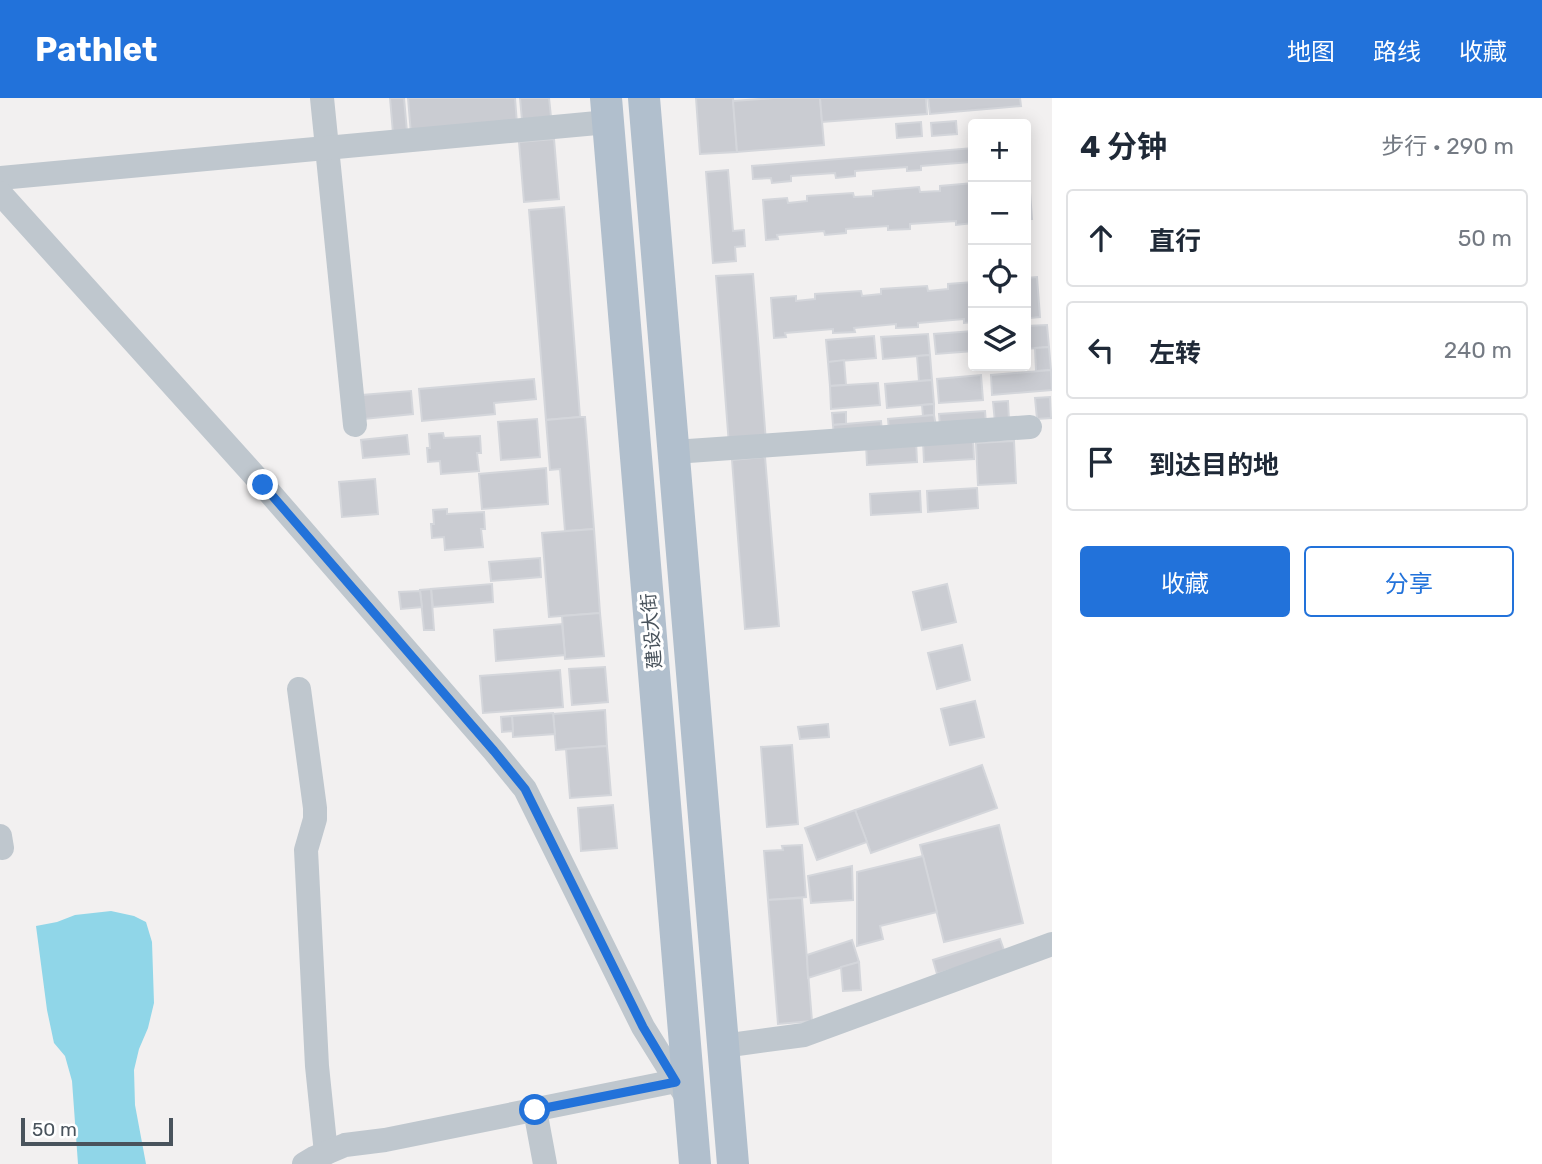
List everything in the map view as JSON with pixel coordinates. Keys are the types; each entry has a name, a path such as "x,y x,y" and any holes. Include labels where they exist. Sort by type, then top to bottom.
{"main road":[{"name":"建设大街","path":"644,98 733,1164"},
{"name":"建设大街","path":"607,110 683,1093 695,1164"}],"street":[{"path":"322,98 355,425"},
{"path":"0,178 327,148 607,110"},
{"path":"0,192 272,495 525,789 643,1027 683,1093 535,1110 385,1140 345,1145 315,1158 317,1066 306,850 315,819 315,808 299,689"},
{"path":"674,453 1030,427"},
{"path":"723,1046 804,1035 1052,944"},
{"path":"535,1110 545,1164"}],"water":[{"path":"111,911 134,916 146,922 152,942 154,1003 134,1070 135,1105 146,1164 78,1164 72,1081 65,1056 54,1043 47,1010 36,926 75,915"}],"building":[{"path":"390,98 404,98 407,132 393,133"},
{"path":"408,98 515,98 517,124 411,134"},
{"path":"520,98 549,98 551,117 522,120"},
{"path":"696,98 733,98 737,152 700,154"},
{"path":"820,98 824,145 737,152 733,101"},
{"path":"820,98 926,98 927,114 822,122"},
{"path":"928,98 1020,98 1021,106 930,114"},
{"path":"956,121 957,134 932,136 931,123"},
{"path":"921,122 922,136 897,138 896,124"},
{"path":"554,139 559,199 524,202 519,142"},
{"path":"968,148 968,162 921,166 921,170 907,171 907,167 855,171 855,176 836,178 835,173 791,176 791,181 772,183 771,178 753,179 752,166"},
{"path":"728,170 733,231 744,230 745,246 735,247 736,261 713,263 706,172"},
{"path":"968,183 968,224 956,225 956,221 910,224 910,229 888,230 888,226 846,229 846,233 825,235 824,231 777,235 778,239 766,240 763,200 787,198 788,203 807,201 807,196 853,193 854,197 873,196 873,191 919,187 920,192 940,191 940,186"},
{"path":"564,207 580,417 546,420 529,210"},
{"path":"753,274 766,442 729,445 716,276"},
{"path":"1037,277 1040,317 1031,318 1031,278"},
{"path":"968,282 968,323 964,323 964,319 896,328 896,324 854,328 855,332 833,333 833,329 785,333 786,337 774,338 771,298 796,296 796,301 815,299 815,294 861,291 862,296 881,294 881,289 927,286 928,291 948,289 948,284"},
{"path":"1047,325 1049,347 1031,349 1031,326"},
{"path":"968,331 968,351 936,354 934,334"},
{"path":"928,334 930,355 883,359 881,337"},
{"path":"874,336 876,358 828,362 826,340"},
{"path":"1049,347 1051,370 1036,371 1035,348"},
{"path":"930,355 932,380 919,381 917,356"},
{"path":"844,360 846,385 830,386 828,362"},
{"path":"1051,370 1052,390 992,395 991,375"},
{"path":"981,375 983,400 939,403 937,379"},
{"path":"534,379 536,399 494,403 495,414 422,421 419,389"},
{"path":"932,380 934,404 887,408 885,384"},
{"path":"878,383 880,405 831,409 830,386"},
{"path":"411,391 413,414 364,419 362,395"},
{"path":"1050,397 1051,418 1037,419 1035,398"},
{"path":"1008,401 1009,421 995,422 993,402"},
{"path":"934,404 934,415 923,416 922,405"},
{"path":"985,411 986,423 940,427 939,414"},
{"path":"846,412 846,424 833,425 832,413"},
{"path":"934,415 936,426 889,430 888,419"},
{"path":"585,417 594,529 565,531 560,469 550,470 546,420"},
{"path":"537,419 540,457 501,460 498,422"},
{"path":"881,421 882,432 834,436 833,425"},
{"path":"443,433 444,438 480,436 481,453 477,453 479,471 441,474 440,461 428,462 429,434"},
{"path":"407,435 409,454 363,458 361,440"},
{"path":"973,439 974,459 924,462 923,441"},
{"path":"916,441 917,462 867,465 866,444"},
{"path":"1014,441 1016,483 978,485 976,443"},
{"path":"765,457 779,626 745,629 732,460"},
{"path":"546,468 548,504 482,509 479,474"},
{"path":"375,479 378,514 342,517 339,482"},
{"path":"977,488 978,508 928,512 927,491"},
{"path":"920,491 921,512 871,515 870,494"},
{"path":"447,509 447,514 484,512 485,529 481,529 483,547 445,550 444,537 432,538 433,510"},
{"path":"594,529 600,613 549,617 542,533"},
{"path":"540,558 541,577 491,581 489,562"},
{"path":"492,584 493,602 433,607 431,589"},
{"path":"947,584 956,622 922,630 913,592"},
{"path":"431,589 434,630 424,630 420,590"},
{"path":"420,591 422,607 401,609 399,592"},
{"path":"600,613 604,656 565,659 562,616"},
{"path":"562,624 565,655 496,661 494,630"},
{"path":"962,645 970,680 937,689 928,653"},
{"path":"605,667 608,702 572,705 569,669"},
{"path":"560,670 563,707 483,713 480,676"},
{"path":"975,701 984,737 950,745 941,709"},
{"path":"605,710 607,746 556,750 553,714"},
{"path":"553,713 555,734 513,737 512,716"},
{"path":"512,716 513,731 502,732 501,717"},
{"path":"828,724 829,737 800,739 798,727"},
{"path":"792,745 798,824 767,827 761,747"},
{"path":"607,746 611,795 570,798 566,749"},
{"path":"982,765 997,808 871,853 855,810"},
{"path":"613,805 617,848 581,851 578,808"},
{"path":"855,810 867,842 817,860 805,828"},
{"path":"999,825 1023,923 944,942 920,845"},
{"path":"802,845 806,897 768,900 764,851 783,850 782,846"},
{"path":"923,856 937,912 880,926 883,939 857,946 857,872"},
{"path":"852,866 853,900 811,903 808,876"},
{"path":"802,898 812,1021 778,1024 768,900"},
{"path":"1000,939 1005,953 937,974 933,960"},
{"path":"852,940 859,962 808,978 807,955"},
{"path":"859,962 861,990 843,991 841,967"}],"route":[{"path":"263,485 525,789 643,1027 676,1082 535,1110"}]}
